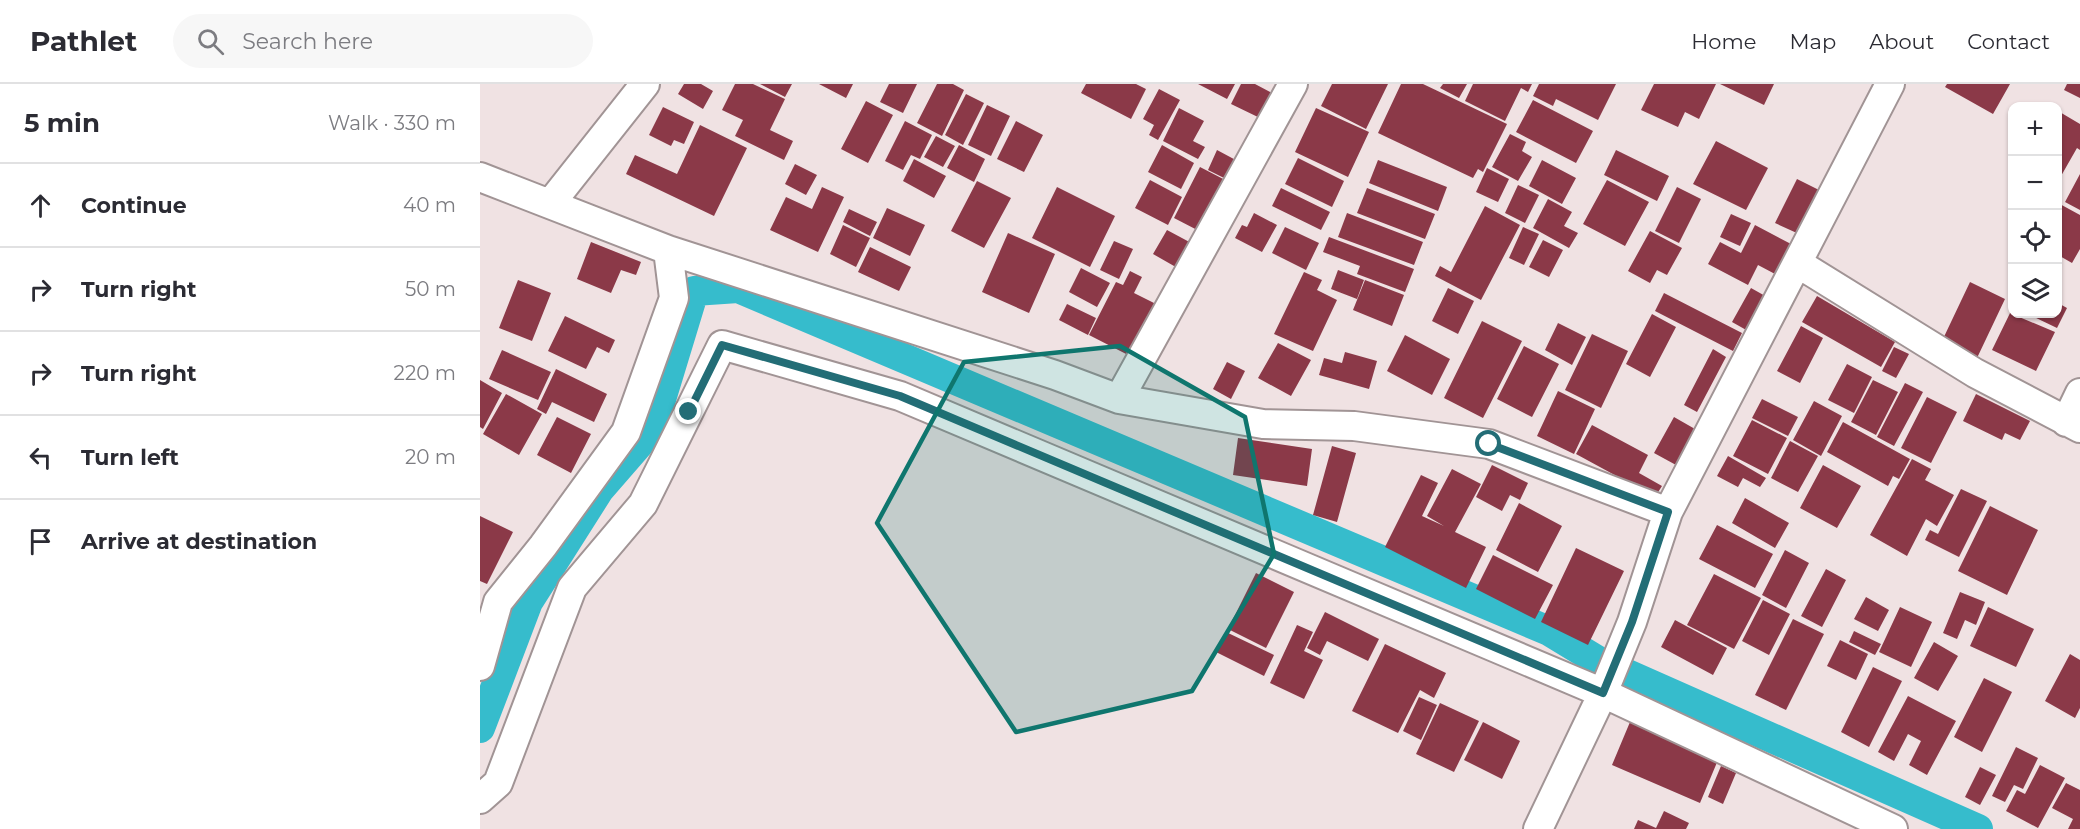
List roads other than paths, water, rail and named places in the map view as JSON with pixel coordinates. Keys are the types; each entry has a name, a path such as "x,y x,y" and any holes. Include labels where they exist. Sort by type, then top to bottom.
{"street":[{"path":"550,204 645,84"},
{"path":"1119,399 1293,84"},
{"path":"1539,829 1603,693 1632,622 1668,512 1799,264 1890,84"},
{"path":"480,177 668,250 1055,375 1119,399 1263,424 1354,426 1489,444 1668,512"},
{"path":"480,666 498,602 543,546 626,432 674,298 668,250"},
{"path":"1799,264 1975,373 2073,425 2080,393"},
{"path":"480,799 498,783 572,588 643,504 722,345 900,396 1603,693 1893,829"}],"waterway":[{"path":"480,728 528,602 599,490 652,429 694,291 738,288 1549,631 1600,662 1978,829"}]}
